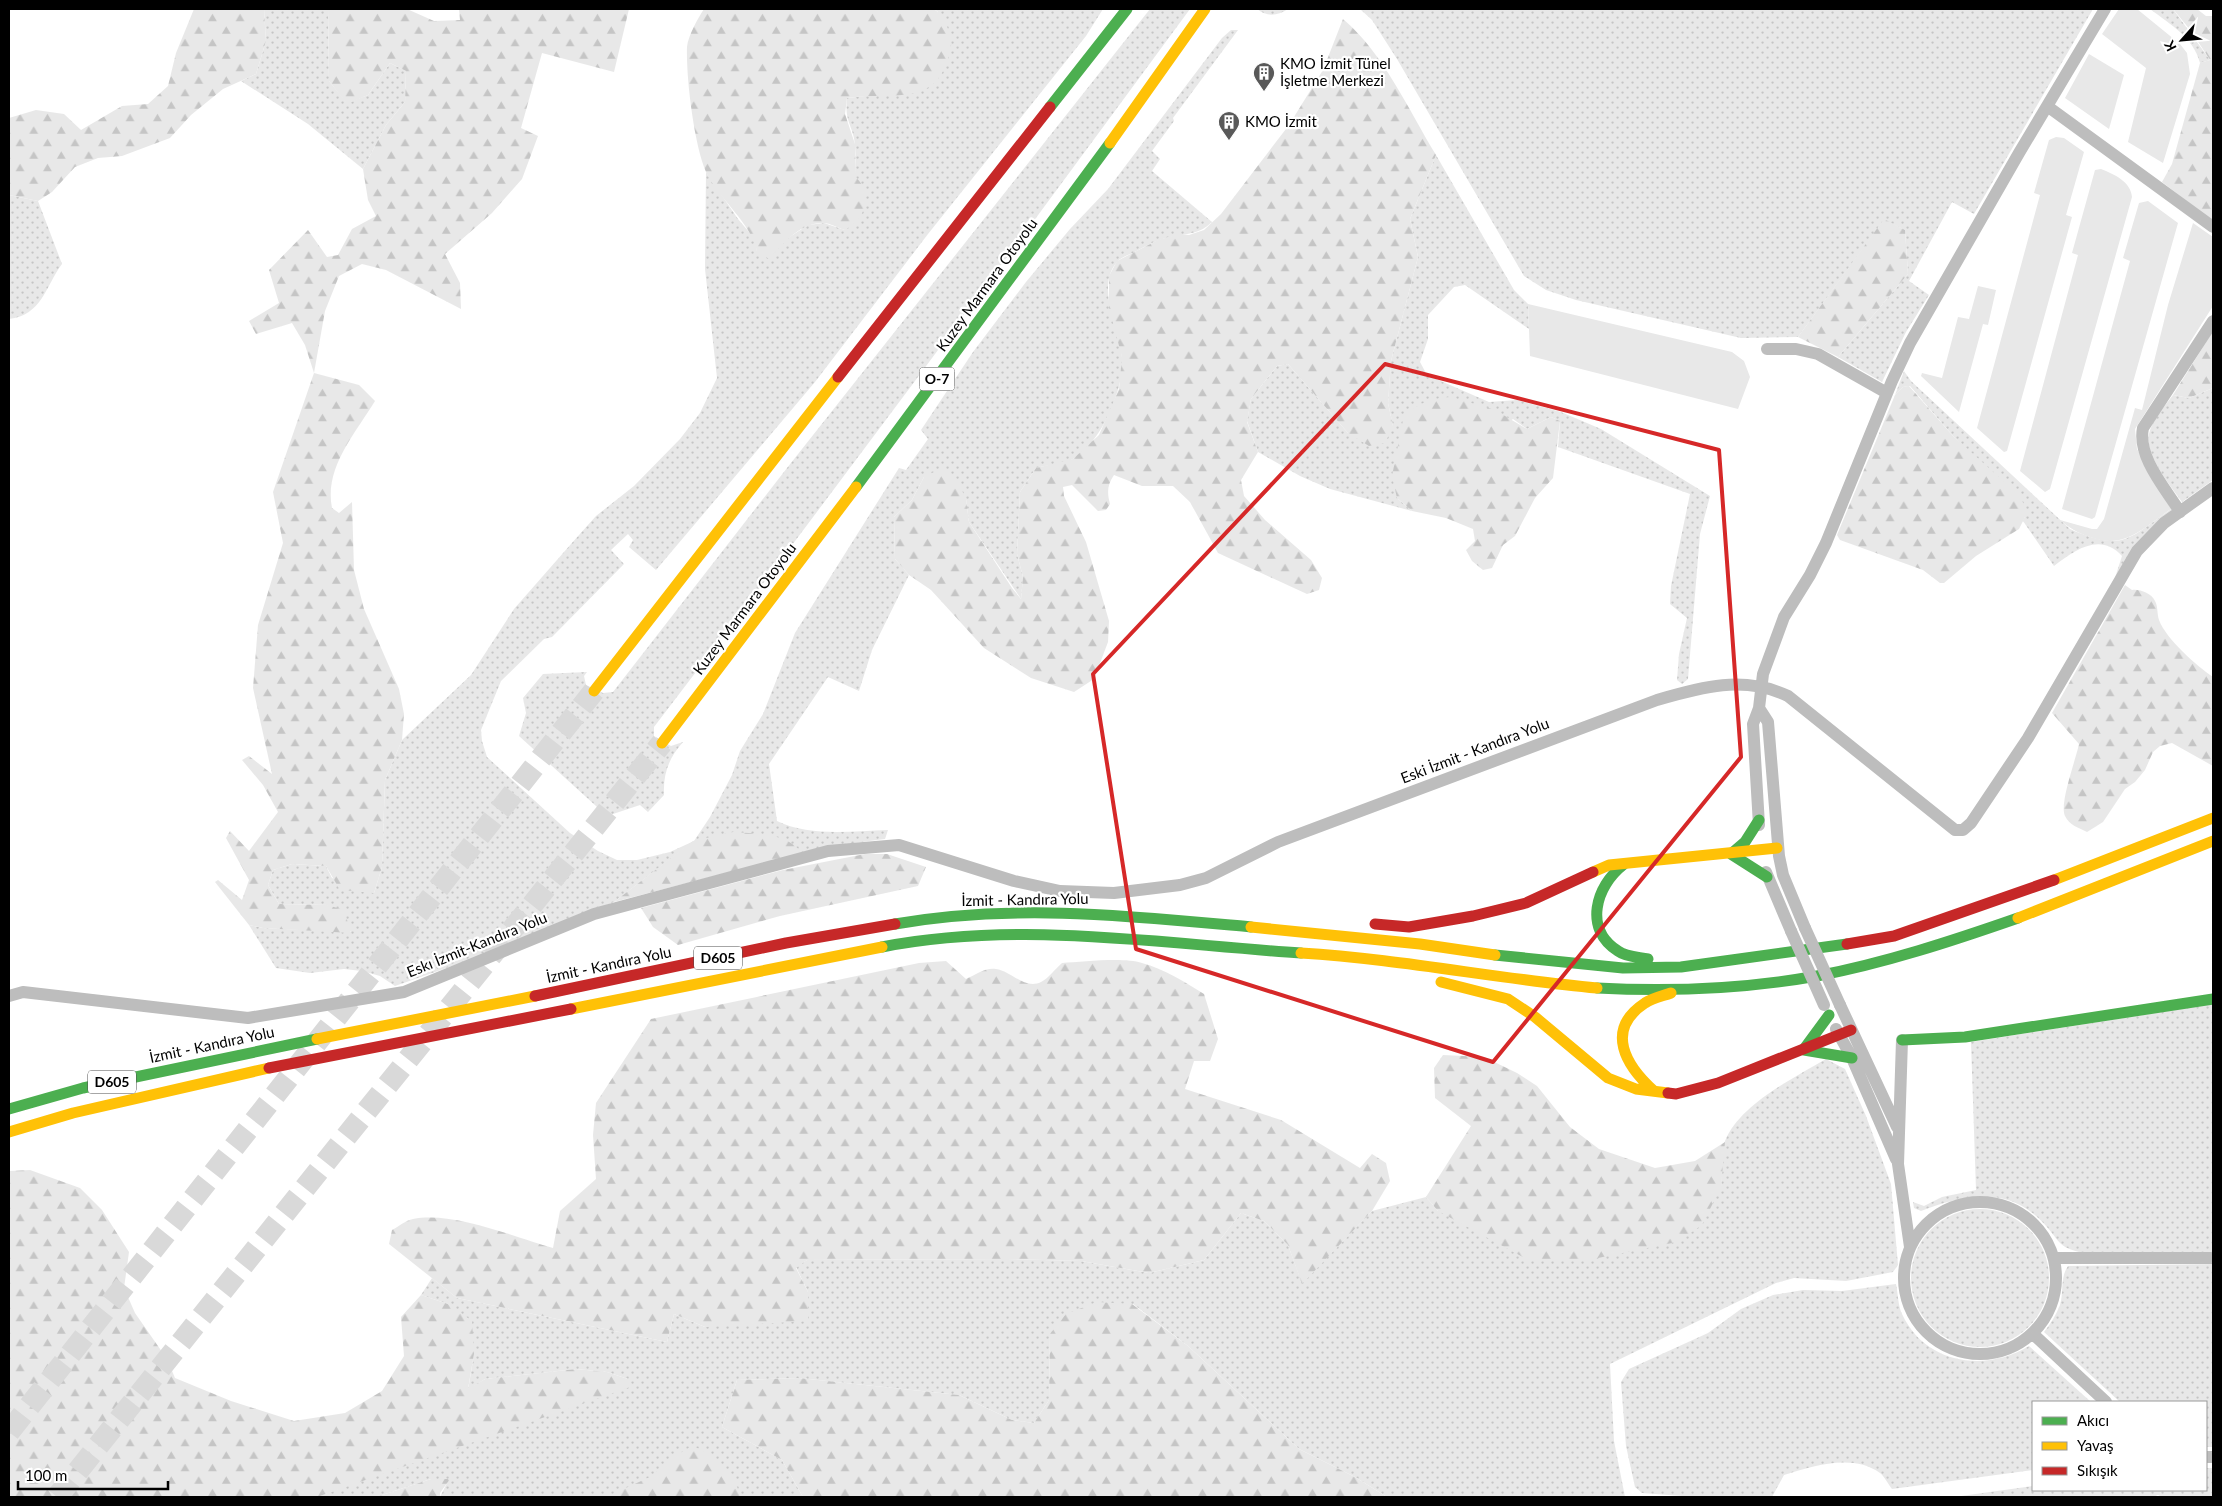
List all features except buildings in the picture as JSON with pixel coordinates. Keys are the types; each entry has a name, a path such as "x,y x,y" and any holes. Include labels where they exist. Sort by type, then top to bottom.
{"main road":[{"path":"594,691 719,528 1127,9"},
{"name":"Kuzey Marmara Otoyolu","path":"662,743 917,407 1164,69 1205,9"},
{"path":"1282,929 1420,944 1525,960 1623,968 1681,966 1851,944 1894,936 2072,873 2213,818"},
{"path":"1731,854 1749,837 1759,820"},
{"path":"9,1132 73,1113 220,1078 899,944 967,936 1049,934 1358,958 1550,985 1679,990 1818,976 1913,954 2045,908 2213,841"},
{"path":"1361,924 1410,926 1473,916 1526,902 1609,866 1777,848"},
{"path":"1731,854 1767,877"},
{"path":"1626,863 1613,870 1597,895 1595,913 1598,927 1604,939 1616,950 1629,955 1681,966"},
{"name":"İzmit - Kandıra Yolu","path":"9,1109 83,1088 217,1059 526,998 786,943 911,921 976,913 1039,912 1127,915 1282,929"},
{"path":"1282,929 1332,924"},
{"path":"1358,958 1508,999 1535,1016 1608,1078 1636,1088 1656,1092 1676,1094 1699,1089 1845,1033"},
{"path":"1656,1092 1637,1076 1625,1057 1622,1042 1624,1029 1630,1017 1643,1005 1679,990"},
{"path":"1902,1040 1965,1037 2213,999"},
{"path":"1804,1050 1827,1010"},
{"path":"1804,1050 1852,1058"}],"street":[{"path":"1898,1129 1845,1033 1827,1010 1767,877 1759,820 1753,724 1759,708 1763,687 1763,674 1784,617 1810,576 1826,544 1887,393 1910,343 2105,9"},
{"path":"2048,106 2213,228"},
{"path":"2213,321 2143,428 2142,436 2143,448 2149,461 2180,512 2213,488"},
{"path":"1767,349 1796,349 1818,354 1887,393"},
{"name":"Eski İzmit - Kandıra Yolu","path":"948,862 1060,892 1114,893 1180,885 1206,878 1278,842 1657,700 1693,689 1727,684 1763,687 1788,696 1955,830 1964,830 1971,823 2028,738 2137,551 2164,523 2180,512"},
{"path":"1759,708 1768,722 1777,848 1782,875 1840,1005 1852,1058 1898,1164"},
{"name":"Eskı İzmit-Kandıra Yolu","path":"9,996 23,992 248,1018 404,992 594,914 828,851 899,845 948,862"},
{"path":"1902,1040 1898,1164 1910,1247 1904,1276 1907,1298 1916,1319 1930,1336 1950,1348 1964,1352 1993,1354 2014,1347 2033,1334 2049,1313 2056,1288 2056,1258 2046,1239 2031,1220 2011,1207 1988,1201 1964,1203 1942,1211 1923,1227 1910,1247"},
{"path":"2056,1258 2213,1258"},
{"path":"2033,1334 2105,1401"}],"highlighted area":[{"path":"1385,364 1719,450 1741,757 1493,1062 1136,949 1093,674"}],"green space":[{"path":"194,9 264,9 266,41 256,74 223,89 191,115 170,138 122,156 98,158 75,167 52,192 38,201 9,195 9,118 36,110 64,114 81,130 122,106 148,104 168,86 176,53"},
{"path":"264,9 328,9 329,81 347,103 368,95 390,63 406,71 405,102 386,125 363,169 308,124 241,81 256,74 266,41"},
{"path":"328,9 407,9 434,21 460,20 459,9 629,9 614,72 542,53 521,128 538,136 522,179 492,213 445,254 460,283 461,309 386,270 362,264 339,276 325,311 314,373 305,345 292,323 256,334 249,321 279,303 269,270 308,230 327,257 338,255 352,229 376,216 368,200 363,169 386,125 405,102 406,71 390,63 368,95 347,104 329,81"},
{"path":"704,9 934,9 944,20 949,31 951,46 945,66 937,80 926,89 898,95 847,98 845,114 855,144 856,177 867,191 862,214 856,222 845,230 826,223 806,227 792,235 769,259 757,251 749,231 711,182 702,160 694,128 687,60 689,38"},
{"path":"934,9 1103,9 1086,36 928,234 815,382 656,570 629,547 633,540 628,534 611,550 624,564 552,637 544,639 501,681 481,730 487,757 570,833 598,851 617,860 637,860 670,852 694,841 614,902 478,957 395,986 380,976 362,971 344,969 310,973 276,968 249,925 263,928 351,932 327,905 279,904 268,885 273,870 292,864 326,866 332,878 374,893 382,867 385,780 402,740 471,675 514,609 596,516 634,486 680,439 700,413 717,378 705,269 706,172 738,219 755,239 757,251 788,238 808,225 824,223 845,230 856,167 854,139 846,106 847,98 875,95 938,12"},
{"path":"1150,9 1190,9 924,370 654,727 654,736 671,746 683,742 668,766 664,795 648,812 640,805 607,816 519,736 526,713 523,698 543,674 587,672 584,676 586,685 603,693 613,692 787,468"},
{"path":"1257,9 1288,9 1272,15"},
{"path":"1360,9 2093,9 1974,214 1952,202 1909,281 1929,295 1906,332 1882,382 1838,357 1908,274 1905,230 1884,220 1798,337 1741,338 1576,300 1546,290 1524,276 1397,59 1372,20"},
{"path":"2119,9 2137,9 2180,44 2187,53 2190,74 2163,163 2128,142 2146,68 2102,34"},
{"path":"2150,9 2173,9 2210,60 2200,63 2197,54 2187,39"},
{"path":"2173,9 2197,9 2206,16 2213,16 2213,221 2162,182 2172,164 2200,63 2210,60 2191,31"},
{"path":"1343,19 1358,33 1383,65 1436,155 1410,219 1418,257 1391,361 1388,403 1393,426 1385,443 1369,446 1348,433 1288,364 1277,366 1251,399 1247,422 1258,452 1241,480 1244,496 1265,520 1311,560 1322,578 1319,590 1307,594 1218,553 1190,502 1173,486 1142,486 1114,475 1108,489 1110,504 1106,510 1098,511 1072,485 1063,487 1064,496 1086,542 1109,621 1108,642 1094,679 1074,692 1031,678 984,648 931,590 909,575 895,559 894,517 912,500 924,477 940,469 955,476 966,499 969,522 1021,599 1023,577 1017,554 1020,492 1036,468 1073,459 1099,435 1119,389 1122,357 1109,308 1109,276 1117,261 1158,240 1179,234 1189,235 1204,230 1221,214 1289,125 1323,70"},
{"path":"1231,30 1238,30 1173,118 1174,121 1152,151 1160,159 1152,171 1212,222 1200,230 1150,244 1120,259 1111,272 1108,296 1122,357 1120,384 1109,414 1093,441 1069,461 1036,468 1020,492 1017,554 1023,577 1021,599 969,522 966,499 924,477 912,500 894,517 895,559 909,575 872,650 859,691 828,677 769,764 777,821 790,826 817,831 888,830 885,839 837,845 802,853 694,841 710,817 732,775 740,751 763,714 795,633 899,468 906,470 928,439 921,430 973,352 1026,282 1070,229 1108,189 1222,38"},
{"path":"2089,54 2124,75 2109,129 2065,98"},
{"path":"2056,137 2064,138 2084,152 2066,215 2072,217 2007,451 2004,452 1977,428 2040,195 2034,193 2049,140"},
{"path":"1436,155 1514,290 1528,304 1529,329 1465,285 1454,287 1428,315 1428,339 1420,362 1427,375 1489,402 1517,400 1561,412 1601,429 1710,496 1700,534 1688,679 1682,684 1677,680 1679,654 1687,618 1670,604 1671,586 1690,494 1558,447 1560,421 1551,417 1527,429 1513,419 1397,498 1412,511 1330,489 1300,476 1258,452 1247,421 1251,399 1277,366 1288,364 1348,433 1393,426 1388,403 1391,361 1418,257 1410,219"},
{"path":"2101,169 2116,176 2125,183 2129,187 2132,197 2050,489 2045,492 2020,471 2078,255 2072,253 2095,170"},
{"path":"9,195 38,201 62,264 36,306 29,312 9,319"},
{"path":"2148,201 2178,223 2095,517 2092,519 2062,509 2130,261 2123,258 2139,203"},
{"path":"1884,219 1905,230 1908,274 1838,357 1798,337"},
{"path":"2193,223 2213,237 2213,306 2135,429 2137,449 2171,509 2142,530 2124,539 2113,541 2090,537 2074,530 2060,520 2097,529 2104,519 2135,408 2142,410 2168,305"},
{"path":"1978,286 1996,290 1988,325 1983,324 1959,412 1921,376 1922,373 1942,378 1958,317 1969,319"},
{"path":"1528,304 1732,352 1744,361 1750,377 1738,409 1530,356"},
{"path":"2213,331 2213,388 2189,398 2173,395"},
{"path":"1904,371 1911,381 2070,529 2102,540 2114,541 2134,535 2171,509 2173,513 2113,584 2122,556 2114,549 2105,545 2096,544 2079,549 2054,566 2023,521 2025,517 1981,463 1953,436 1910,386 1903,387 1895,395"},
{"path":"314,373 359,385 375,401 350,439 337,465 331,493 332,508 339,513 352,502 354,570 364,609 399,689 404,714 402,740 385,780 382,867 374,893 340,890 326,866 292,864 273,870 268,885 279,904 327,905 344,910 351,933 263,928 249,925 215,882 218,880 242,900 249,880 226,838 230,831 249,851 278,812 263,785 242,760 249,756 272,774 253,688 258,625 283,543 273,492"},
{"path":"1909,386 1953,436 2018,494 2025,506 2025,517 2019,529 1976,556 1944,583 1940,583 1923,570 1840,540 1837,535 1895,395 1903,387"},
{"path":"2213,388 2213,480 2182,502 2154,460 2150,451 2149,434 2162,409 2173,395 2189,398"},
{"path":"1451,397 1495,410 1527,429 1551,417 1560,421 1553,478 1535,498 1515,536 1503,545 1492,568 1483,570 1472,561 1466,550 1475,541 1473,529 1446,518 1412,511 1397,498 1392,476 1403,420 1413,409 1424,402"},
{"path":"2125,585 2132,590 2145,592 2153,598 2157,605 2159,620 2168,635 2191,659 2213,677 2213,766 2172,743 2160,746 2153,752 2145,770 2135,782 2125,789 2103,822 2087,832 2069,822 2064,810 2066,792 2079,744 2052,713"},
{"path":"733,832 770,835 787,841 802,853 614,902 693,841"},
{"path":"865,854 887,854 926,867 918,886 780,916 678,945 653,927 641,908 783,870"},
{"path":"1124,960 1142,963 1166,972 1204,994 1218,1039 1210,1061 1194,1061 1185,1089 1281,1120 1360,1168 1372,1154 1386,1163 1390,1181 1372,1211 1302,1284 1288,1245 1264,1221 1241,1213 1204,1260 1149,1273 1081,1261 1008,1259 807,1260 796,1268 808,1292 808,1321 705,1327 674,1314 667,1342 457,1298 389,1244 392,1230 410,1220 429,1217 483,1226 553,1248 560,1211 596,1179 593,1135 596,1103 651,1019 919,963 946,961 966,979 984,970 996,969 1002,970 1029,984 1041,982 1062,963"},
{"path":"2213,1004 2213,1252 2079,1252 2067,1248 2060,1243 2047,1227 2019,1204 1988,1196 1955,1200 1921,1211 1914,1208 1913,1202 1924,1206 1942,1197 1976,1190 1971,1042"},
{"path":"1443,1055 1484,1057 1517,1073 1537,1086 1570,1127 1599,1149 1655,1168 1695,1161 1725,1142 1721,1187 1702,1225 1677,1242 1588,1260 1530,1261 1438,1211 1426,1197 1471,1126 1435,1098 1434,1068"},
{"path":"1826,1059 1845,1069 1866,1116 1891,1184 1898,1265 1893,1272 1846,1281 1794,1278 1776,1283 1610,1364 1614,1441 1625,1497 1387,1497 1355,1477 1299,1449 1188,1346 1133,1304 1050,1334 1049,1400 1034,1423 1012,1420 959,1395 799,1378 737,1380 722,1427 782,1460 803,1497 440,1497 449,1479 431,1479 376,1497 317,1497 628,1379 607,1372 576,1369 485,1379 468,1390 474,1354 448,1304 421,1295 432,1278 457,1298 667,1342 674,1314 705,1327 808,1292 796,1267 807,1260 1008,1259 1081,1261 1149,1273 1204,1260 1241,1213 1264,1221 1288,1245 1302,1283 1372,1211 1426,1197 1438,1211 1721,1187 1723,1146 1732,1128 1743,1115 1769,1093"},
{"path":"30,1170 80,1188 102,1210 129,1252 124,1288 135,1313 167,1359 175,1378 231,1401 294,1421 345,1413 382,1391 404,1356 401,1317 421,1295 448,1304 472,1321 474,1354 468,1389 485,1379 576,1369 607,1372 628,1379 633,1386 317,1497 9,1497 9,1171"},
{"path":"1980,1209 1994,1210 2006,1214 2018,1220 2029,1229 2038,1240 2044,1252 2048,1264 2048,1292 2044,1304 2038,1316 2029,1327 2018,1336 2006,1342 1994,1346 1980,1347 1966,1346 1954,1342 1942,1336 1931,1327 1922,1316 1916,1304 1912,1292 1911,1278 1912,1264 1916,1252 1922,1240 1931,1229 1942,1220 1954,1214 1966,1210"},
{"path":"2213,1264 2213,1447 2207,1447 2207,1401 2119,1401 2044,1332 2060,1305 2064,1275 2068,1266"},
{"path":"1896,1284 1902,1314 1912,1331 1925,1344 1941,1353 1958,1359 1976,1361 2012,1354 2029,1346 2090,1401 2032,1401 2032,1470 1892,1489 1882,1474 1869,1467 1845,1462 1820,1465 1784,1475 1772,1497 1695,1497 1642,1493 1635,1487 1626,1446 1621,1382 1629,1369 1708,1333 1741,1309 1773,1295 1803,1290 1842,1291"},
{"path":"1097,1302 1132,1304 1188,1346 1299,1449 1355,1477 1387,1497 803,1497 782,1460 722,1427 737,1380 799,1378 959,1395 1012,1420 1034,1423 1049,1400 1050,1334 1066,1314"},
{"path":"692,1446 709,1454 729,1472 741,1497 606,1497 650,1477 675,1456"},
{"path":"2207,1468 2213,1468 2213,1497 2162,1497 2158,1495 2153,1497 1954,1497 2032,1486 2032,1491 2207,1491"},
{"path":"431,1479 450,1479 440,1493 440,1497 376,1497"}],"tunnel":[{"path":"9,1432 594,691"},
{"path":"57,1497 662,743"}],"traffic: fast":[{"path":"1050,107 1127,9"},
{"path":"856,487 1110,143"},
{"path":"1759,820 1745,842 1731,854 1767,877"},
{"path":"1623,865 1606,884 1600,896 1597,920 1600,931 1607,942 1618,951 1628,956 1648,959"},
{"path":"895,924 984,914 1029,913 1117,916 1251,927"},
{"path":"1597,988 1652,990 1735,987 1817,976 1868,965 1918,951 2018,918"},
{"path":"882,947 934,939 987,935 1039,935 1092,936 1301,953"},
{"path":"1495,955 1623,968 1681,967 1847,944"},
{"path":"1902,1040 1965,1037 2213,999"},
{"path":"1804,1049 1829,1015"},
{"path":"9,1109 83,1088 317,1039"},
{"path":"1804,1050 1852,1058"}],"traffic: slow":[{"path":"1110,143 1205,9"},
{"path":"594,691 838,377"},
{"path":"662,743 856,487"},
{"path":"2054,880 2213,818"},
{"path":"2018,918 2213,841"},
{"path":"1593,872 1609,865 1777,848"},
{"path":"1251,927 1420,944 1495,955"},
{"path":"571,1009 882,947"},
{"path":"1301,953 1375,960 1597,988"},
{"path":"1441,982 1508,999 1535,1017 1608,1078 1636,1089 1668,1093"},
{"path":"1654,1091 1635,1070 1628,1059 1622,1036 1625,1025 1632,1014 1648,1001 1671,993"},
{"path":"317,1039 535,996"},
{"path":"9,1132 73,1113 269,1068"}],"traffic: jam":[{"path":"838,377 1050,107"},
{"path":"1375,924 1409,927 1473,916 1526,903 1593,872"},
{"path":"1847,944 1894,936 2054,880"},
{"path":"535,996 786,943 895,924"},
{"path":"269,1068 571,1009"},
{"path":"1668,1093 1676,1094 1718,1083 1851,1030"}],"place":[{"name":"KMO İzmit Tünel İşletme Merkezi","path":"1264,92"},
{"name":"KMO İzmit","path":"1229,141"}]}
